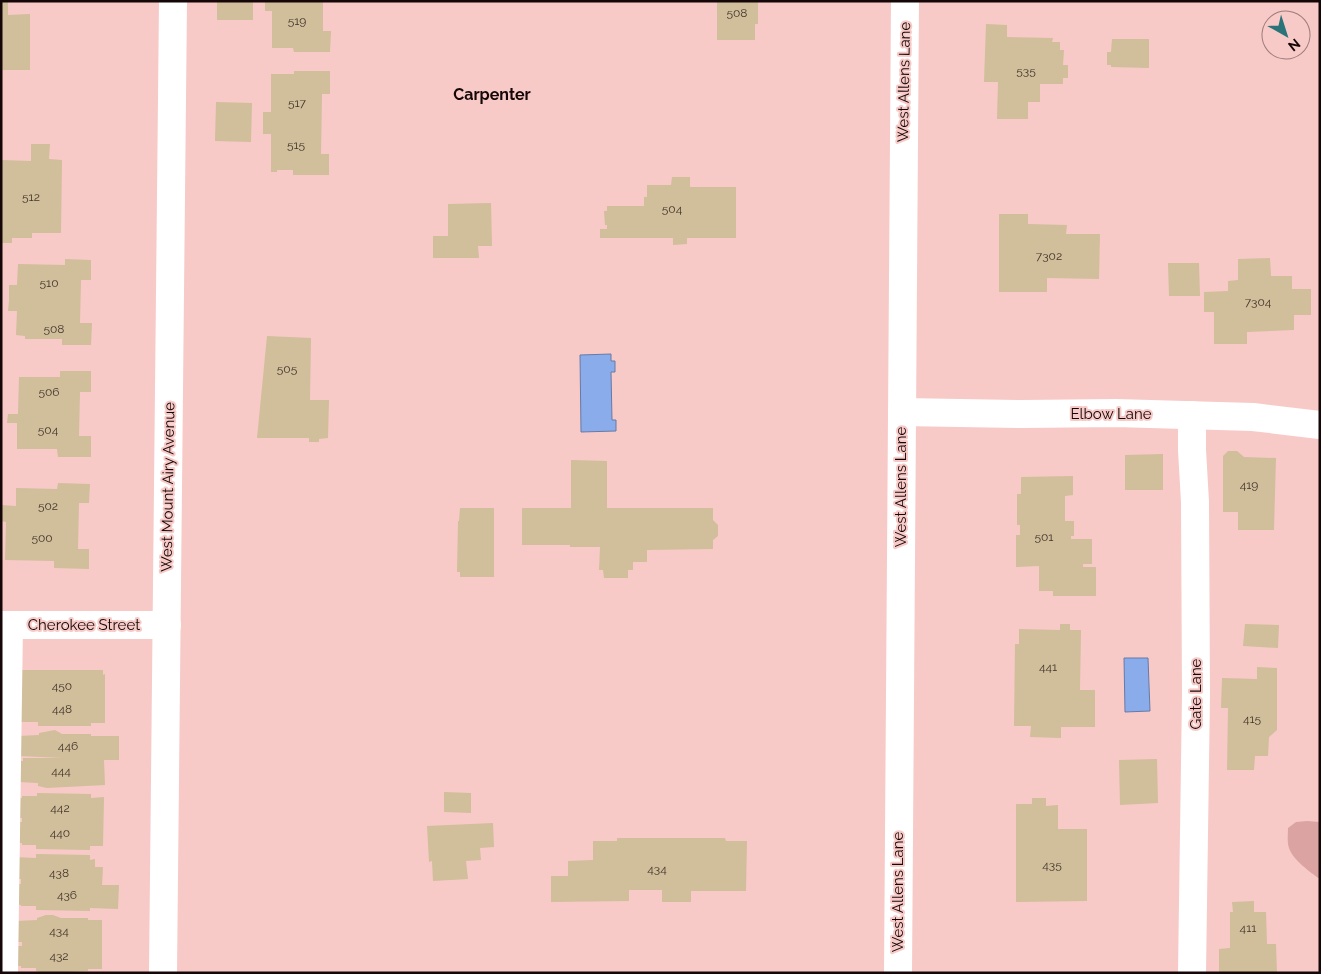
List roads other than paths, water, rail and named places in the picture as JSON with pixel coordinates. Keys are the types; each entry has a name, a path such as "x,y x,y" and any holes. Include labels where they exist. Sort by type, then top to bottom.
{"street":[{"name":"West Mount Airy Avenue","path":"163,973 173,1"},
{"name":"West Allens Lane","path":"898,973 905,1"},
{"name":"Elbow Lane","path":"902,412 1192,415 1253,417 1320,425"},
{"name":"Gate Lane","path":"1192,415 1192,450 1196,502 1192,973"},
{"name":"Cherokee Street","path":"5,625 167,626"},
{"path":"4,973 5,625"}],"water":[{"path":"611,354 611,361 615,361 615,372 611,372 612,420 616,420 616,431 581,432 580,355"},
{"path":"1124,658 1148,658 1150,711 1125,712"}],"district":[{"name":"Carpenter","path":"492,94"}]}
